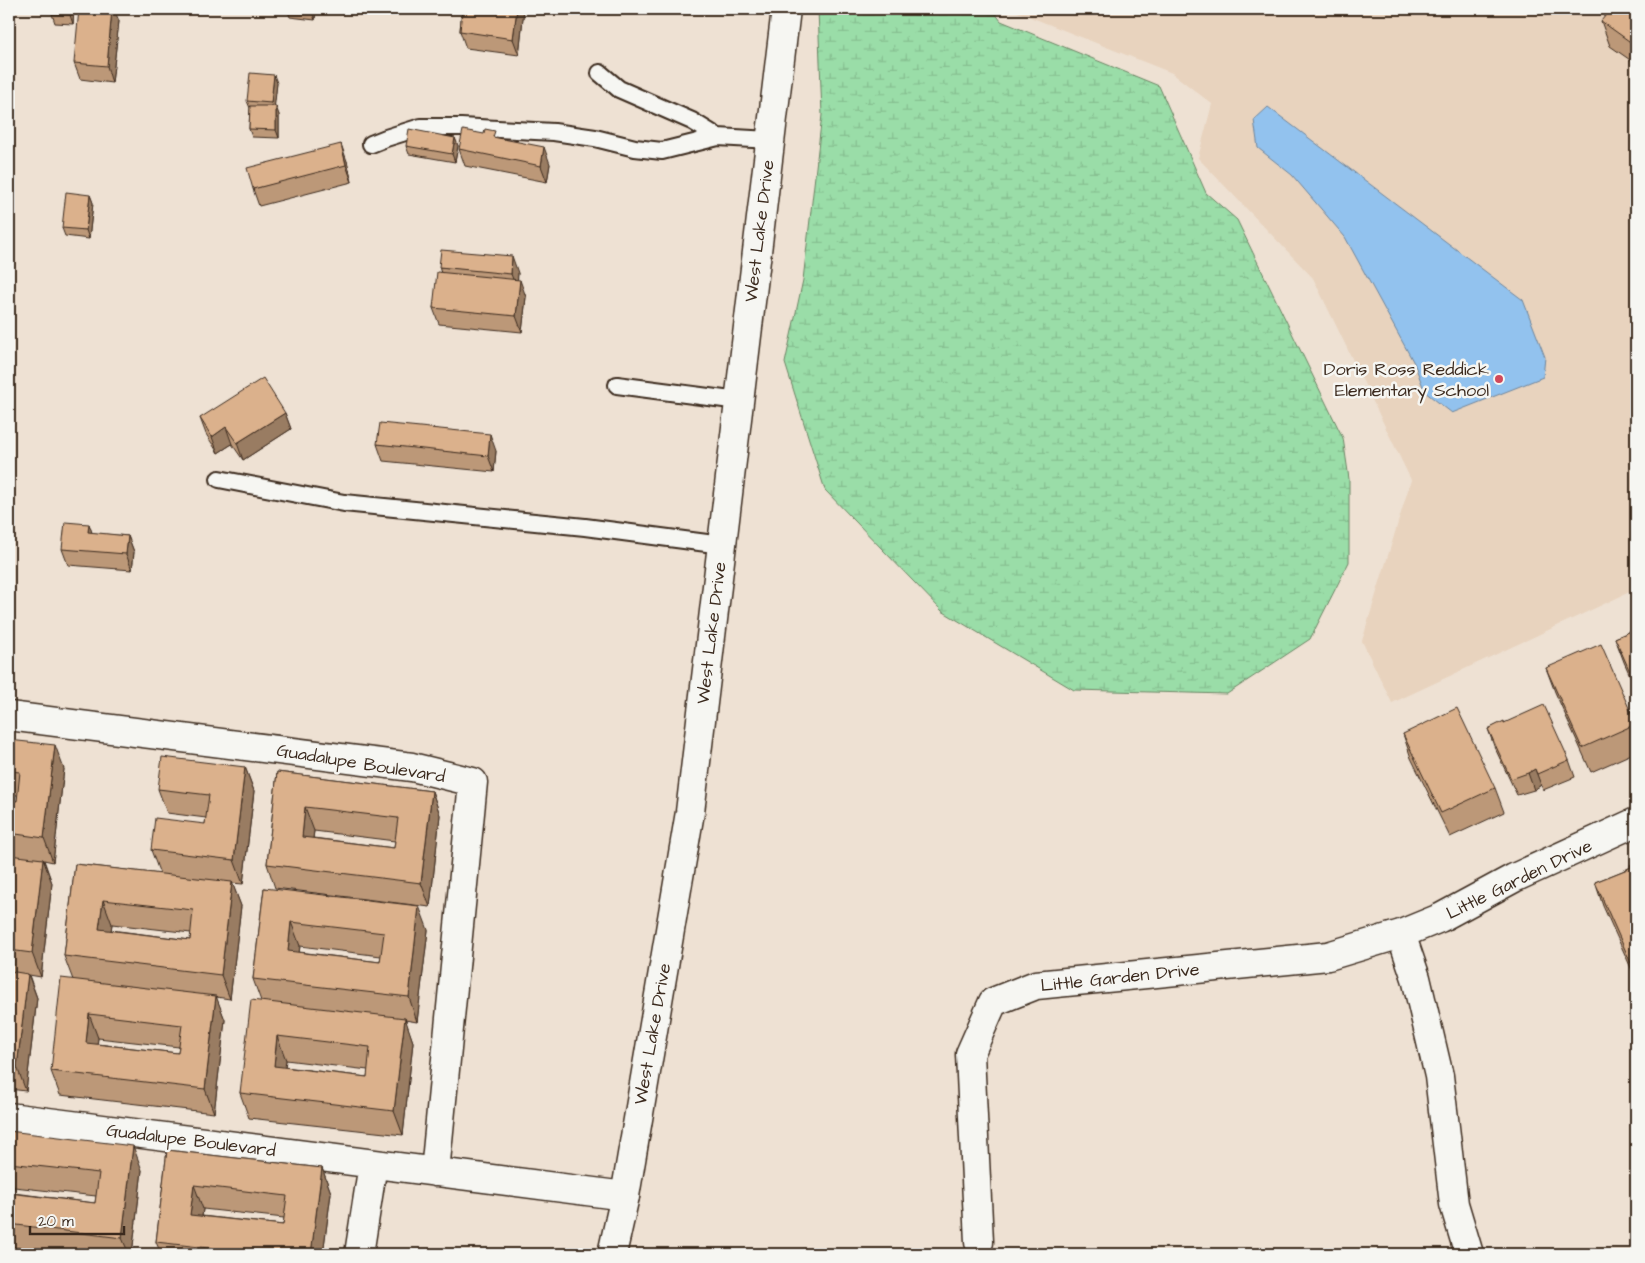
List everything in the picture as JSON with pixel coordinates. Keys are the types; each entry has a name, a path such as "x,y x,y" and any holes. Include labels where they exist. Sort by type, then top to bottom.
{"street":[{"name":"West Lake Drive","path":"612,1254 625,1196 690,812 786,9"},
{"name":"Guadalupe Boulevard","path":"9,716 412,767 474,782 435,1172"},
{"name":"Little Garden Drive","path":"979,1242 970,1054 993,1002 1036,985 1328,956 1400,934 1440,918 1514,878 1636,822"},
{"path":"1400,934 1416,978 1438,1076 1454,1204 1469,1254"},
{"name":"Guadalupe Boulevard","path":"9,1117 625,1196"},
{"path":"359,1254 373,1164"}],"lane":[{"path":"600,73 619,89 692,121 718,136"},
{"path":"371,144 421,127 461,127 554,132 595,138 635,148 662,150 718,136 770,140"},
{"path":"617,385 739,401"},
{"path":"218,479 344,502 722,545"}],"shaded area":[{"name":"Doris Ross Reddick Elementary School","path":"1010,9 1636,9 1636,589 1392,703 1362,641 1411,480 1313,278 1198,158 1212,104 1172,73"}],"green space":[{"path":"818,9 992,9 1001,21 1159,86 1206,193 1237,220 1343,438 1349,479 1349,562 1310,639 1227,694 1074,690 942,611 825,490 785,363 803,280 822,115"}],"water":[{"path":"1268,107 1523,300 1545,357 1543,377 1452,413 1425,392 1414,363 1345,237 1292,175 1258,148 1254,120"}],"building":[{"path":"53,9 70,9 70,15 52,14"},
{"path":"79,9 112,9 107,66 74,63"},
{"path":"287,9 312,9 312,12"},
{"path":"462,9 517,9 513,39 460,31"},
{"path":"1611,9 1636,9 1636,46 1601,21"},
{"path":"250,73 274,75 271,103 247,101"},
{"path":"250,106 276,106 276,130 249,129"},
{"path":"409,129 455,138 452,154 406,146"},
{"path":"485,129 495,131 493,137 544,147 541,166 459,149 463,130 484,134"},
{"path":"341,144 346,165 253,189 247,168"},
{"path":"66,192 90,195 86,230 62,228"},
{"path":"441,250 512,256 511,274 439,267"},
{"path":"437,272 520,280 516,316 433,308"},
{"path":"263,378 285,413 237,443 226,427 212,437 200,418"},
{"path":"380,423 490,434 488,456 377,444"},
{"path":"65,522 89,524 88,532 128,536 126,554 62,549"},
{"path":"1636,629 1636,685 1615,638"},
{"path":"1601,644 1636,724 1582,748 1546,668"},
{"path":"1544,705 1569,760 1537,774 1535,769 1511,779 1488,729"},
{"path":"1457,708 1495,788 1441,813 1403,734"},
{"path":"9,740 55,745 44,838 9,833 9,800 17,801 20,772 9,771"},
{"path":"162,757 245,767 234,860 151,850 155,818 205,824 209,795 158,789"},
{"path":"277,772 432,791 421,883 267,864","holes":["305,807 398,818 394,848 302,837"]},
{"path":"9,855 43,859 32,953 9,950"},
{"path":"1636,862 1636,960 1631,963 1595,882 1625,870"},
{"path":"75,864 232,882 221,975 64,956","holes":["103,900 193,910 190,940 99,929"]},
{"path":"264,888 419,906 409,997 253,979","holes":["291,922 384,933 380,962 288,951"]},
{"path":"9,971 28,974 17,1067 9,1066"},
{"path":"61,978 216,996 205,1089 51,1071","holes":["89,1014 182,1025 178,1053 86,1043"]},
{"path":"251,1000 405,1018 394,1111 240,1093","holes":["277,1036 370,1047 367,1077 274,1066"]},
{"path":"9,1131 133,1146 122,1238 9,1224 9,1193 95,1203 99,1173 9,1163"},
{"path":"167,1150 322,1168 311,1254 261,1254 156,1242","holes":["194,1185 287,1196 283,1225 190,1215"]},
{"path":"9,1247 67,1254 9,1254"}],"place":[{"name":"Doris Ross Reddick Elementary School","path":"1499,379"}]}
